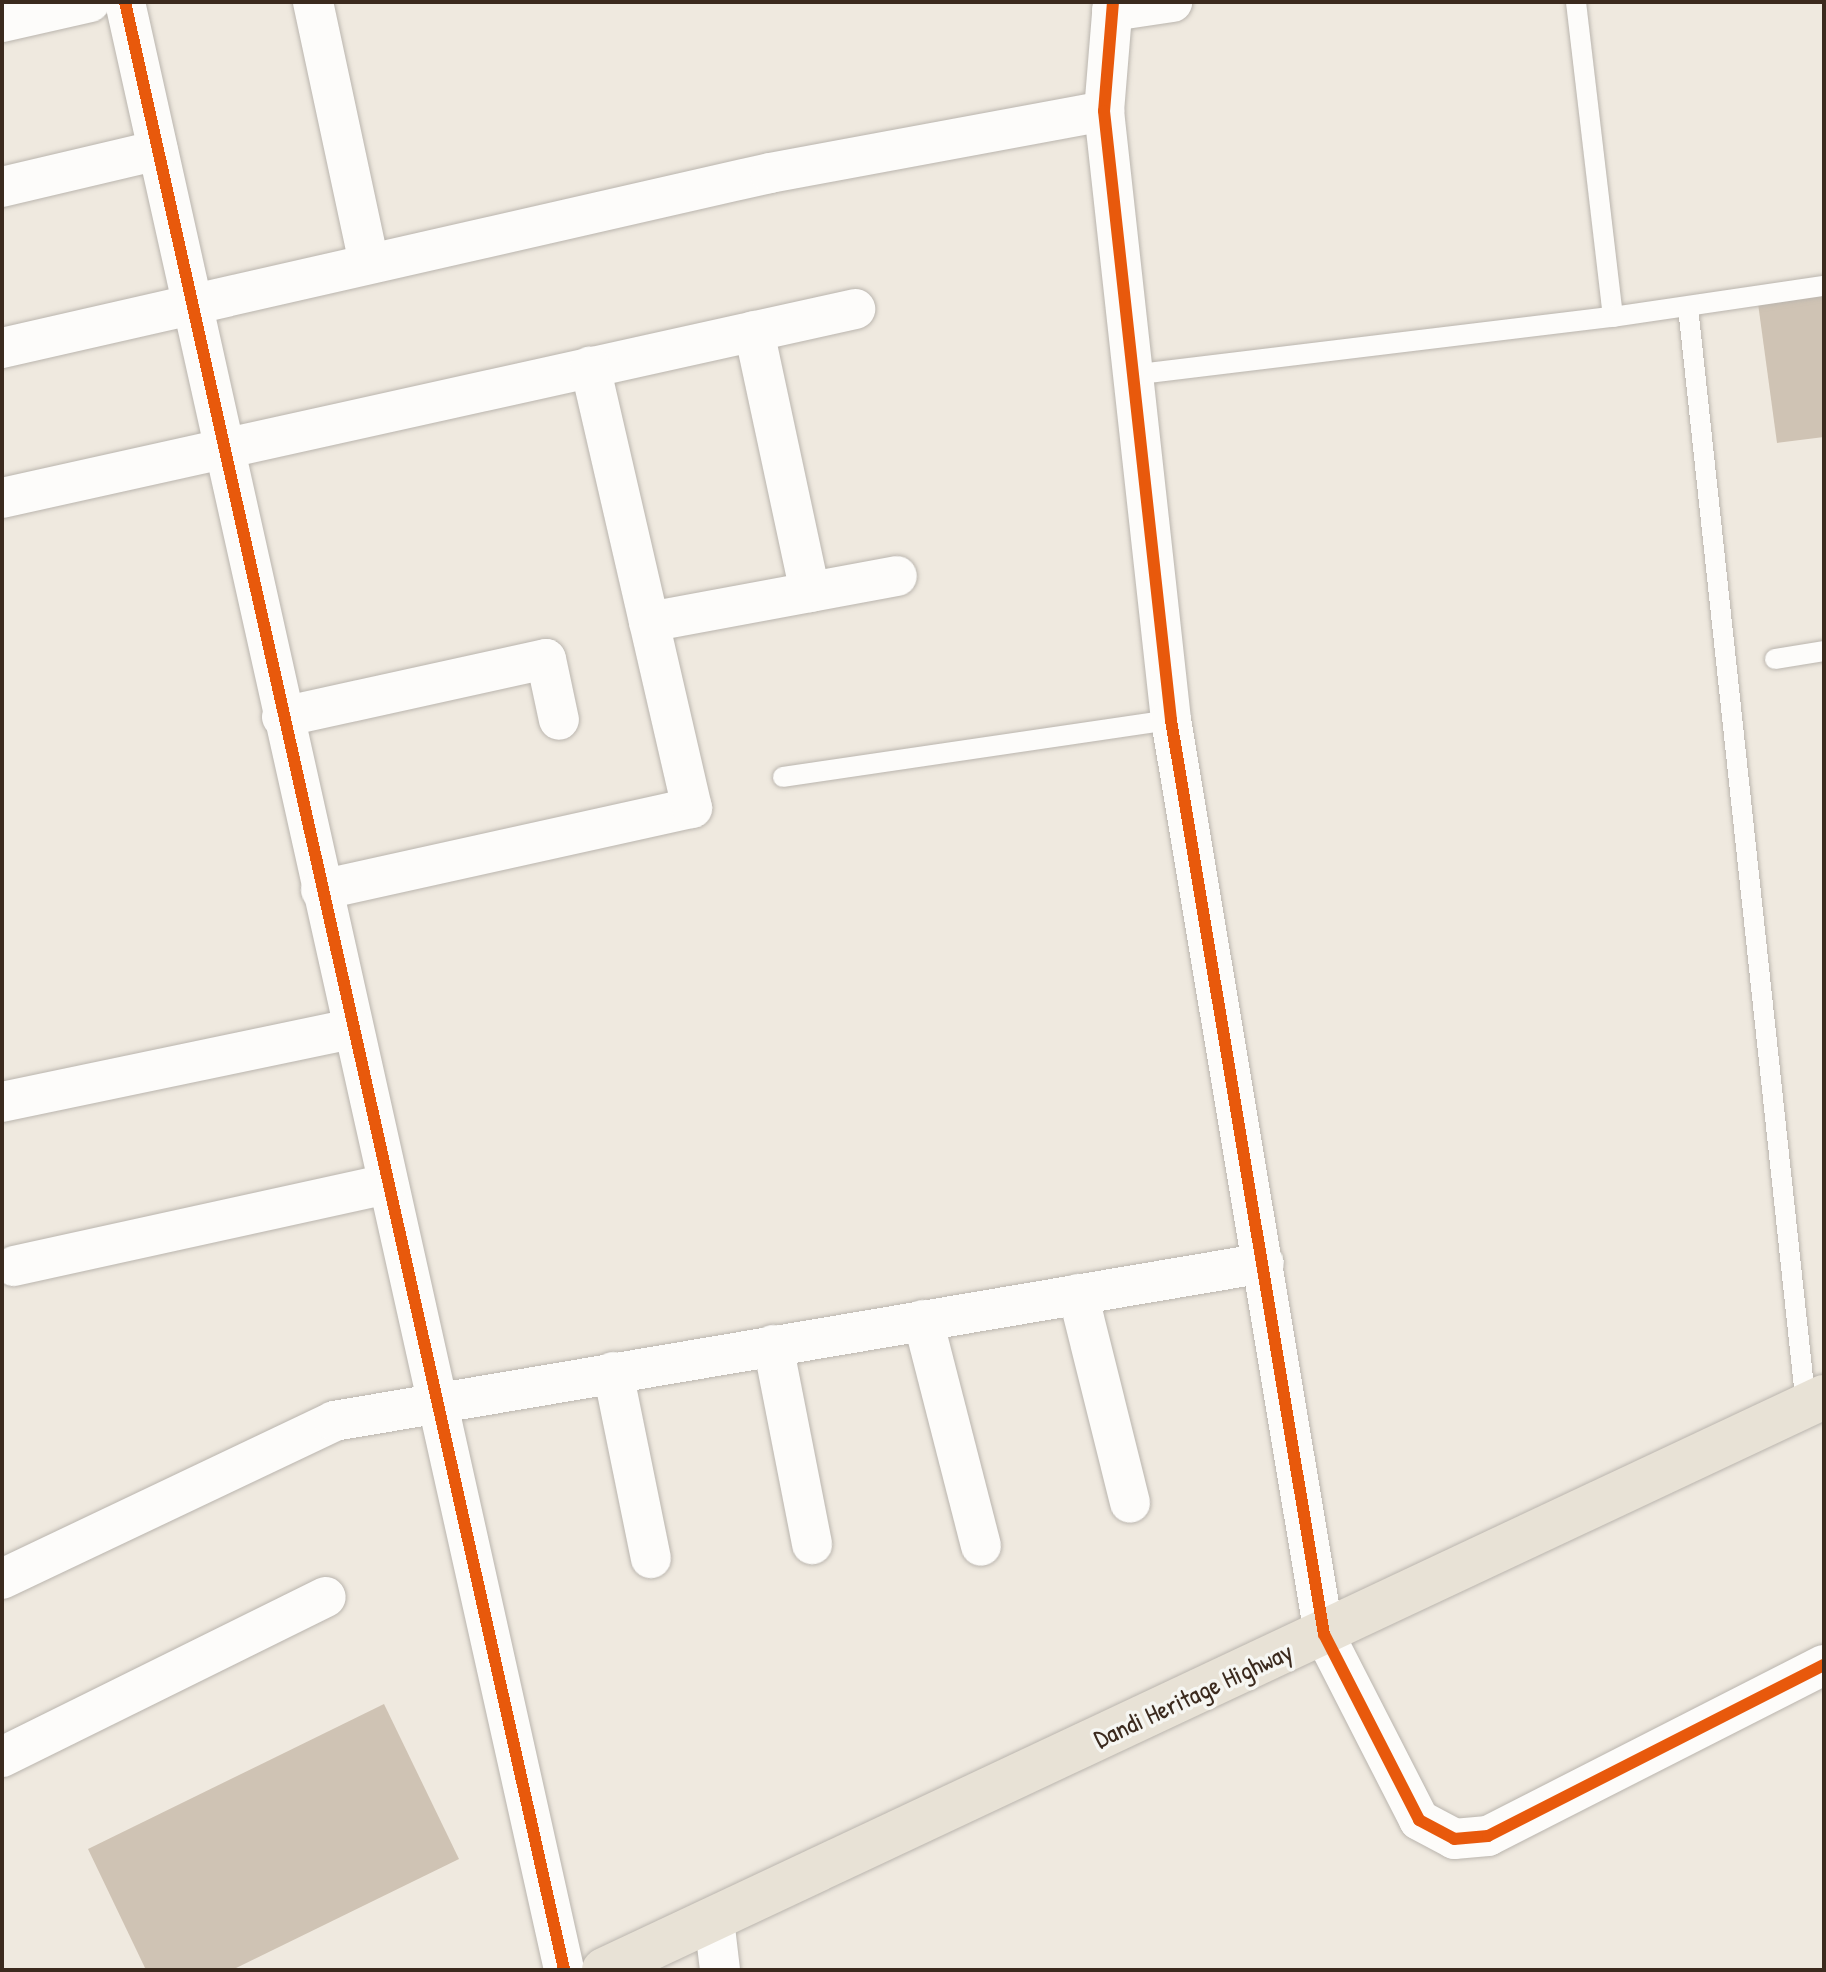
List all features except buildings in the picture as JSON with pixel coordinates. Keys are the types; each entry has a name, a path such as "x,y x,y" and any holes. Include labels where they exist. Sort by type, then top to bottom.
{"highway":[{"name":"Dandi Heritage Highway","path":"604,1970 1815,1402"}],"street":[{"path":"2,22 90,2"},
{"path":"125,2 222,449 564,1970"},
{"path":"313,2 369,263"},
{"path":"1172,2 1112,6 1104,111 1171,720 1324,1634 1419,1820 1454,1839 1488,1836 1824,1665"},
{"path":"2,348 770,173 1104,111"},
{"path":"2,187 158,150"},
{"path":"2,498 855,309"},
{"path":"754,331 810,592"},
{"path":"321,890 692,808 590,367"},
{"path":"649,622 897,576"},
{"path":"282,717 546,659 559,720"},
{"path":"2,1102 352,1029"},
{"path":"14,1266 387,1184"},
{"path":"2,1579 334,1421 436,1401 1264,1263"},
{"path":"1078,1294 1130,1503"},
{"path":"923,1320 981,1546"},
{"path":"773,1345 812,1544"},
{"path":"613,1372 651,1558"},
{"path":"2,1757 326,1597"},
{"path":"714,1919 720,1970"}],"lane":[{"path":"1576,2 1613,317"},
{"path":"1131,375 1613,317 1824,286"},
{"path":"1688,307 1815,1402"},
{"path":"1775,659 1824,651"},
{"path":"783,777 1171,720"}],"cycle path":[{"path":"125,2 564,1970"},
{"path":"1113,2 1104,111 1171,720 1324,1634 1419,1820 1454,1839 1488,1836 1824,1665"}]}
